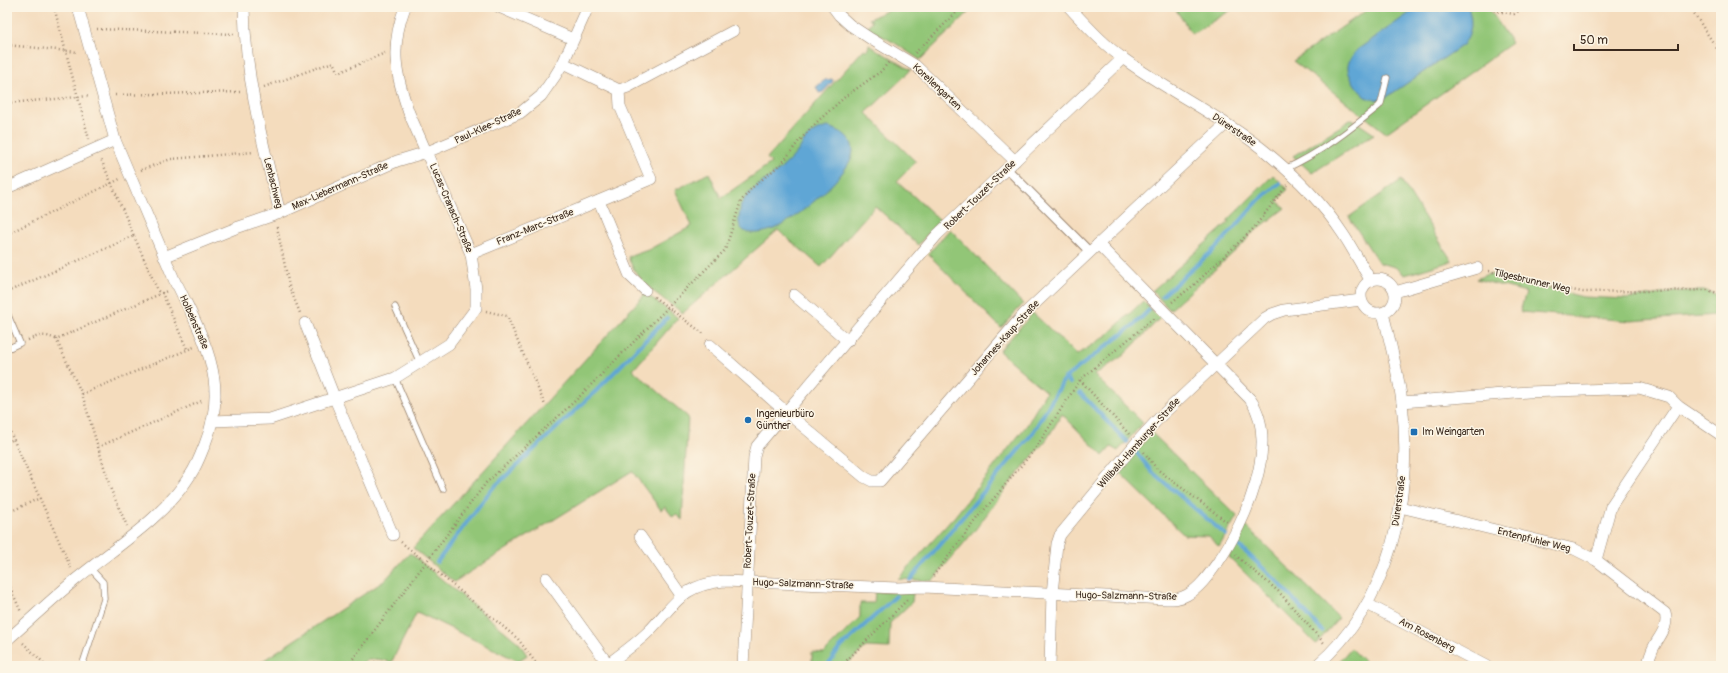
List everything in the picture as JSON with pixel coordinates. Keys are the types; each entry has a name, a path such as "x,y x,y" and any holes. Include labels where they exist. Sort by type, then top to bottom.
{"street":[{"name":"Holbeinstraße","path":"10,637 76,579 91,569 159,512 178,491 191,474 208,438 212,421 215,395 213,373 206,342 176,284 115,140 101,95 78,7"},
{"name":"Lenbachweg","path":"244,7 244,35 252,92 280,213"},
{"name":"Lucas-Cranach-Straße","path":"405,7 398,25 395,50 396,67 401,92 471,254 476,289 476,308"},
{"path":"499,7 574,39"},
{"name":"Paul-Klee-Straße","path":"427,152 520,113 541,96 563,63 588,7"},
{"name":"Korellengarten","path":"833,7 850,25 916,66 1011,165"},
{"name":"Dürerstraße","path":"1069,7 1097,36 1123,58 1261,148 1294,177 1314,198 1342,233 1370,281"},
{"path":"563,63 619,90 628,87 733,31"},
{"name":"Robert-Touzet-Straße","path":"743,666 754,457 757,446 937,235 1123,58"},
{"name":"Franz-Marc-Straße","path":"471,254 651,179 620,106 619,90"},
{"name":"Johannes-Kaup-Straße","path":"786,412 864,477 880,481 1024,314 1226,124"},
{"path":"7,188 115,140"},
{"name":"Max-Liebermann-Straße","path":"164,257 280,213 397,161 427,152"},
{"path":"1011,165 1094,248"},
{"path":"599,201 628,272 645,290"},
{"name":"Hugo-Salzmann-Straße","path":"681,595 709,582 724,581 924,587 1052,594 1179,598 1195,590 1212,570 1228,547 1247,510 1257,476 1262,435 1261,419 1257,408 1250,399 1216,363 1094,248"},
{"path":"1395,292 1477,268"},
{"path":"1376,279 1386,280 1390,283 1395,292 1392,307 1383,313 1372,312 1367,309 1362,300 1363,289 1370,281 1376,279"},
{"path":"794,295 848,341"},
{"name":"Willibald-Hamburger-Straße","path":"1050,666 1052,594 1057,544 1060,534 1137,442 1170,407 1265,318 1284,310 1362,300"},
{"path":"212,421 270,419 335,399 395,378 449,344 476,308"},
{"name":"Dürerstraße","path":"1316,666 1347,633 1368,604 1387,558 1400,507 1403,487 1404,434 1402,402 1383,313"},
{"path":"305,324 393,535"},
{"path":"710,345 786,412"},
{"path":"1402,402 1528,392 1639,388 1669,397 1678,406 1721,435"},
{"path":"1596,560 1611,506 1678,406"},
{"name":"Entenpfuhler Weg","path":"1400,507 1574,549 1596,560 1665,613 1667,620 1662,635 1651,653 1648,666"},
{"path":"546,578 606,665 649,631 681,595 640,536"},
{"name":"Am Rosenberg","path":"1368,604 1486,666"}],"lane":[{"path":"1285,169 1303,161 1348,132 1379,106 1382,103 1387,78"},
{"path":"395,307 420,363"},
{"path":"7,313 20,343 7,349"},
{"path":"395,378 443,489"},
{"path":"82,666 104,599 104,582 91,569"}],"path":[{"path":"54,7 87,137 97,148 158,291 162,293 187,349"},
{"path":"908,60 962,7"},
{"path":"1492,7 1495,11 1514,14 1525,7"},
{"path":"1690,7 1721,55"},
{"path":"83,28 244,35"},
{"path":"7,45 90,53"},
{"path":"350,666 352,660 486,483 577,399 724,250 741,201 753,187 783,162 799,141 818,121 846,96 880,72 897,54"},
{"path":"7,103 101,95"},
{"path":"7,234 111,182 171,159 265,151"},
{"path":"924,587 985,509 1035,449 1080,380 1194,285 1253,229 1294,177"},
{"name":"Lenbachweg","path":"280,213 276,223 289,286 305,324"},
{"path":"7,292 134,236"},
{"name":"Tilgesbrunner Weg","path":"1477,268 1531,283 1583,292 1707,290 1721,294"},
{"path":"56,339 178,286"},
{"path":"645,290 706,336 709,339 710,345"},
{"path":"476,308 507,316 545,405"},
{"path":"20,343 39,336 47,335 56,339 82,394 111,490 131,536"},
{"path":"82,394 206,342"},
{"path":"1080,380 1137,442 1157,468 1225,521 1238,529"},
{"path":"98,447 215,395"},
{"path":"7,425 76,579"},
{"path":"7,442 14,439"},
{"path":"7,513 40,498"},
{"path":"393,535 518,639 538,666"},
{"path":"1228,547 1278,591 1331,651"},
{"path":"7,580 26,623"},
{"path":"841,666 908,598 910,587"},
{"path":"10,637 47,666"},
{"path":"363,666 374,662 389,666"}],"green space":[{"path":"895,7 974,7 920,60 895,43 867,28 872,21 869,19"},
{"path":"1174,7 1236,7 1192,34"},
{"path":"1371,7 1488,7 1512,43 1386,133 1293,61"},
{"path":"869,45 911,70 866,113 916,162 897,181 940,220 918,245 875,206 821,267 778,230 683,313 651,289 632,267 628,257 648,250 692,226 675,190 709,173 721,198 771,163 767,158 864,49 867,51"},
{"path":"1352,119 1374,134 1312,173 1293,156"},
{"path":"1273,175 1288,189 1277,201 1285,208 1250,235 1243,244 1170,310 1152,291 1228,223 1228,220"},
{"path":"1401,180 1452,261 1405,275 1395,267 1379,263 1349,217"},
{"path":"950,229 1023,304 1001,328 928,254"},
{"path":"1488,274 1583,297 1627,299 1681,291 1706,291 1721,296 1721,324 1716,315 1630,321 1520,312 1526,292 1476,279"},
{"path":"644,292 678,318 633,370 688,417 682,520 676,514 673,517 665,507 661,510 632,471 454,582 413,548 644,295"},
{"path":"1143,301 1160,318 1124,355 1094,375 1143,423 1118,451 1111,447 1103,456 1062,414 1047,439 1014,478 975,530 932,581 898,579 955,516 1027,425 1046,392 999,351 1033,313 1077,355 1107,335"},
{"path":"1152,433 1237,516 1219,547 1209,536 1184,535 1119,472"},
{"path":"1246,526 1339,618 1316,644 1229,557"},
{"path":"410,553 519,643 527,655 518,661 417,612 391,663 373,659 365,661 357,666 255,666 384,581"},
{"path":"875,592 913,593 912,602 890,623 889,648 866,647 845,666 812,666 812,652 824,653 860,617 860,603 874,603"},
{"path":"1351,648 1369,666 1341,666 1338,663"}],"water":[{"path":"1418,7 1468,7 1471,17 1471,27 1466,40 1463,45 1384,99 1376,100 1368,98 1353,82 1348,70 1350,59 1357,50"},
{"path":"832,79 833,81 823,92 819,93 816,87 825,80"},
{"path":"828,127 848,137 853,150 851,159 834,182 809,206 776,228 758,233 746,232 742,229 739,224 739,217 741,205 745,198 756,187 781,169 797,153 804,141 812,134"}],"waterway":[{"path":"1162,296 1219,245 1260,199 1280,183"},
{"path":"910,580 1032,434 1065,378 1135,324 1149,310"},
{"path":"437,562 491,490 597,390 667,318"},
{"path":"1065,378 1070,383"},
{"path":"1080,393 1127,442"},
{"path":"1137,453 1152,472 1226,535"},
{"path":"1238,545 1278,582 1322,631"},
{"path":"827,666 839,649 896,596"}],"place":[{"name":"Ingenieurbüro Günther","path":"748,420"},
{"name":"Im Weingarten","path":"1414,432"}]}
